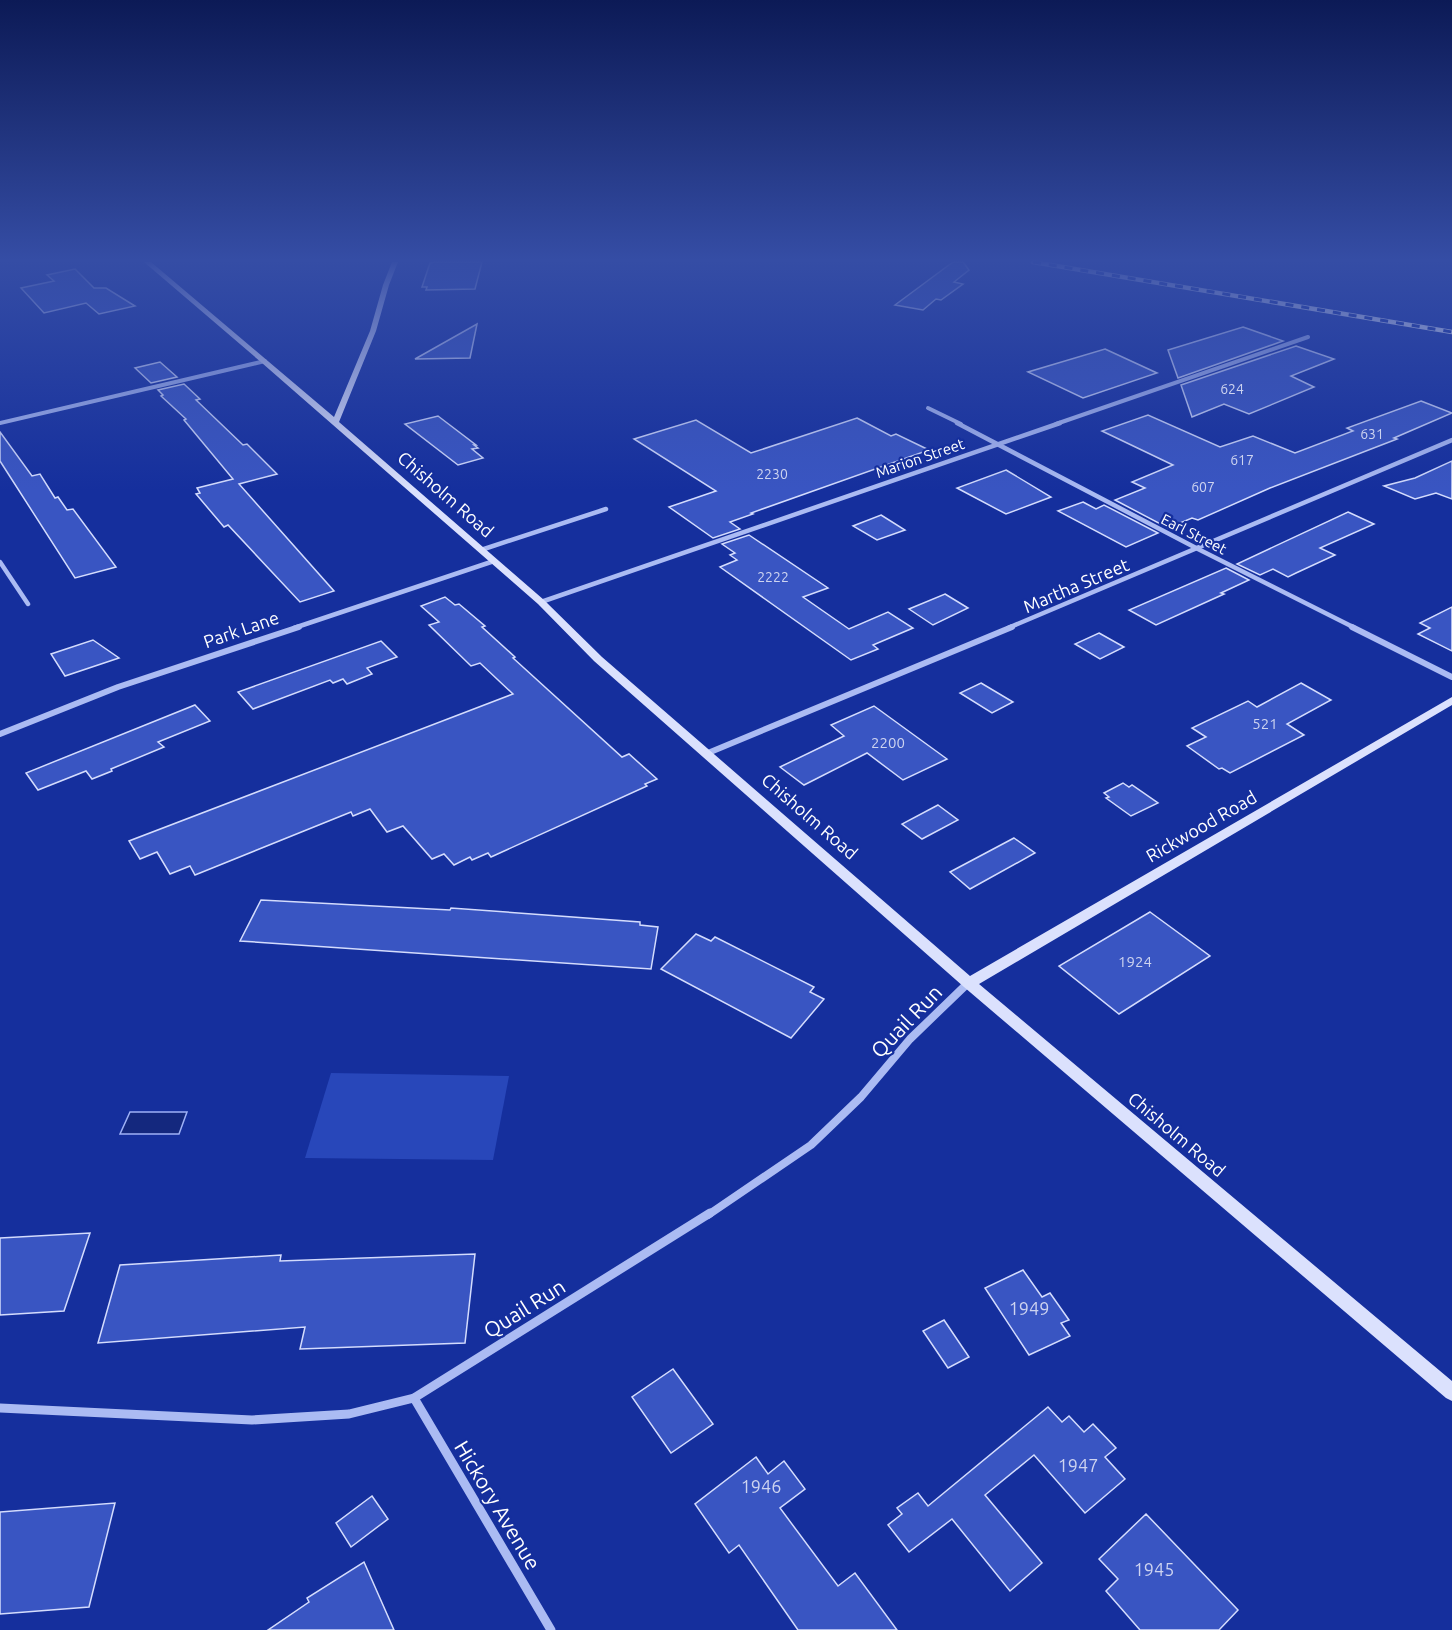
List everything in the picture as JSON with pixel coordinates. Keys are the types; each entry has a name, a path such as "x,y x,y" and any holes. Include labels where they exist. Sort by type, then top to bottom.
{"main road":[{"name":"Chisholm Road","path":"238,338 541,602 598,658 969,983 1452,1392"},
{"path":"335,423 370,338"},
{"name":"Rickwood Road","path":"969,983 1452,700"}],"street":[{"name":"Marion Street","path":"541,602 1305,338"},
{"path":"0,423 266,361"},
{"name":"Earl Street","path":"928,408 999,443 1198,549 1452,676"},
{"name":"Martha Street","path":"708,753 1198,549 1452,440"},
{"path":"481,550 606,509"},
{"name":"Park Lane","path":"0,734 118,687 494,561"},
{"path":"0,562 28,604"},
{"name":"Quail Run","path":"0,1408 252,1420 349,1414 414,1398 749,1189 811,1145 861,1098 910,1039 969,983"},
{"name":"Hickory Avenue","path":"414,1398 551,1630"}],"shaded area":[{"path":"331,1073 509,1076 493,1160 305,1158"},
{"path":"130,1112 187,1112 179,1134 120,1134"}],"building":[{"path":"452,338 474,338 470,358 415,359"},
{"path":"1207,338 1275,338 1283,341 1178,378 1168,350"},
{"path":"1296,346 1334,359 1291,376 1314,387 1249,414 1224,404 1192,417 1181,385"},
{"path":"1105,349 1157,373 1083,398 1028,372"},
{"path":"160,362 177,377 151,383 135,368"},
{"path":"184,384 200,399 196,400 243,445 247,444 277,474 239,484 334,591 300,602 228,525 224,527 196,494 200,493 197,488 233,479 184,420 186,419 161,396 163,395 158,390"},
{"path":"1421,401 1452,413 1394,438 1397,439 1270,488 1198,520 1192,518 1168,528 1115,500 1145,488 1132,482 1173,465 1102,431 1148,415 1220,447 1253,436 1295,453 1353,431 1347,428"},
{"path":"438,416 476,445 474,445 478,448 472,449 483,458 458,465 405,424"},
{"path":"857,418 891,436 896,434 929,450 751,513 753,514 730,522 740,529 713,538 669,507 716,491 634,439 696,420 751,453"},
{"path":"0,432 32,476 40,474 55,498 58,497 67,510 73,509 116,567 75,578 0,461"},
{"path":"1452,461 1452,499 1436,493 1415,499 1384,486 1415,478"},
{"path":"1006,470 1051,497 1006,514 957,488"},
{"path":"1083,502 1096,509 1104,505 1158,533 1126,547 1058,511"},
{"path":"1348,512 1374,524 1320,548 1335,555 1288,577 1273,569 1260,575 1237,564"},
{"path":"881,515 905,530 877,540 853,526"},
{"path":"749,535 828,588 803,597 849,629 888,612 913,628 873,645 878,649 851,660 720,567 737,560 730,555 735,553 722,544"},
{"path":"1226,568 1249,580 1156,625 1129,610"},
{"path":"945,594 968,608 933,625 909,609"},
{"path":"445,597 455,605 459,604 485,626 482,627 515,657 513,658 622,757 629,754 657,779 645,784 647,786 491,857 488,853 472,860 470,857 454,865 444,854 432,859 403,826 387,832 370,809 353,816 351,812 195,875 190,866 170,874 157,852 140,859 129,841 513,694 480,663 471,666 429,625 439,622 421,606"},
{"path":"1452,607 1452,651 1418,634 1430,628 1420,623"},
{"path":"1099,633 1124,647 1100,659 1075,644"},
{"path":"93,640 119,658 65,676 51,654"},
{"path":"381,641 397,657 367,668 372,674 347,684 343,679 333,683 330,680 253,709 238,692"},
{"path":"981,683 1013,702 992,713 960,693"},
{"path":"1301,683 1331,700 1287,724 1304,735 1230,773 1222,768 1219,769 1187,746 1206,737 1192,728 1248,701 1257,707"},
{"path":"195,705 210,721 158,742 164,747 111,769 112,771 92,779 86,771 38,790 26,773"},
{"path":"874,706 947,759 903,780 867,753 804,785 780,767 844,736 831,725"},
{"path":"1123,783 1129,787 1132,785 1158,803 1131,816 1106,798 1109,797 1104,793"},
{"path":"938,805 958,820 922,839 902,824"},
{"path":"1014,838 1035,853 970,889 950,872"},
{"path":"261,900 450,910 451,908 640,922 640,925 658,927 651,969 240,941"},
{"path":"1150,912 1210,956 1119,1014 1059,966"},
{"path":"696,934 711,941 715,937 814,987 810,992 824,999 791,1038 661,969"},
{"path":"90,1233 64,1311 0,1315 0,1238"},
{"path":"475,1254 465,1343 300,1349 305,1327 98,1343 120,1265 281,1255 280,1261"},
{"path":"1023,1270 1042,1297 1050,1293 1069,1320 1061,1323 1070,1336 1029,1355 985,1288"},
{"path":"944,1320 969,1357 948,1368 923,1331"},
{"path":"673,1369 713,1424 671,1453 632,1397"},
{"path":"1048,1407 1062,1422 1069,1416 1084,1432 1093,1424 1116,1448 1105,1457 1125,1479 1085,1513 1034,1455 985,1495 1042,1563 1010,1591 952,1519 909,1552 888,1525 902,1514 897,1508 918,1493 928,1506"},
{"path":"756,1457 768,1474 784,1461 805,1489 780,1508 838,1586 855,1573 897,1630 798,1630 739,1545 729,1553 695,1504"},
{"path":"372,1496 388,1519 351,1547 336,1523"},
{"path":"115,1503 89,1607 0,1614 0,1512"},
{"path":"1146,1514 1238,1610 1219,1630 1140,1630 1106,1591 1118,1579 1099,1559"},
{"path":"364,1562 394,1630 268,1630 309,1602 307,1598"}]}
